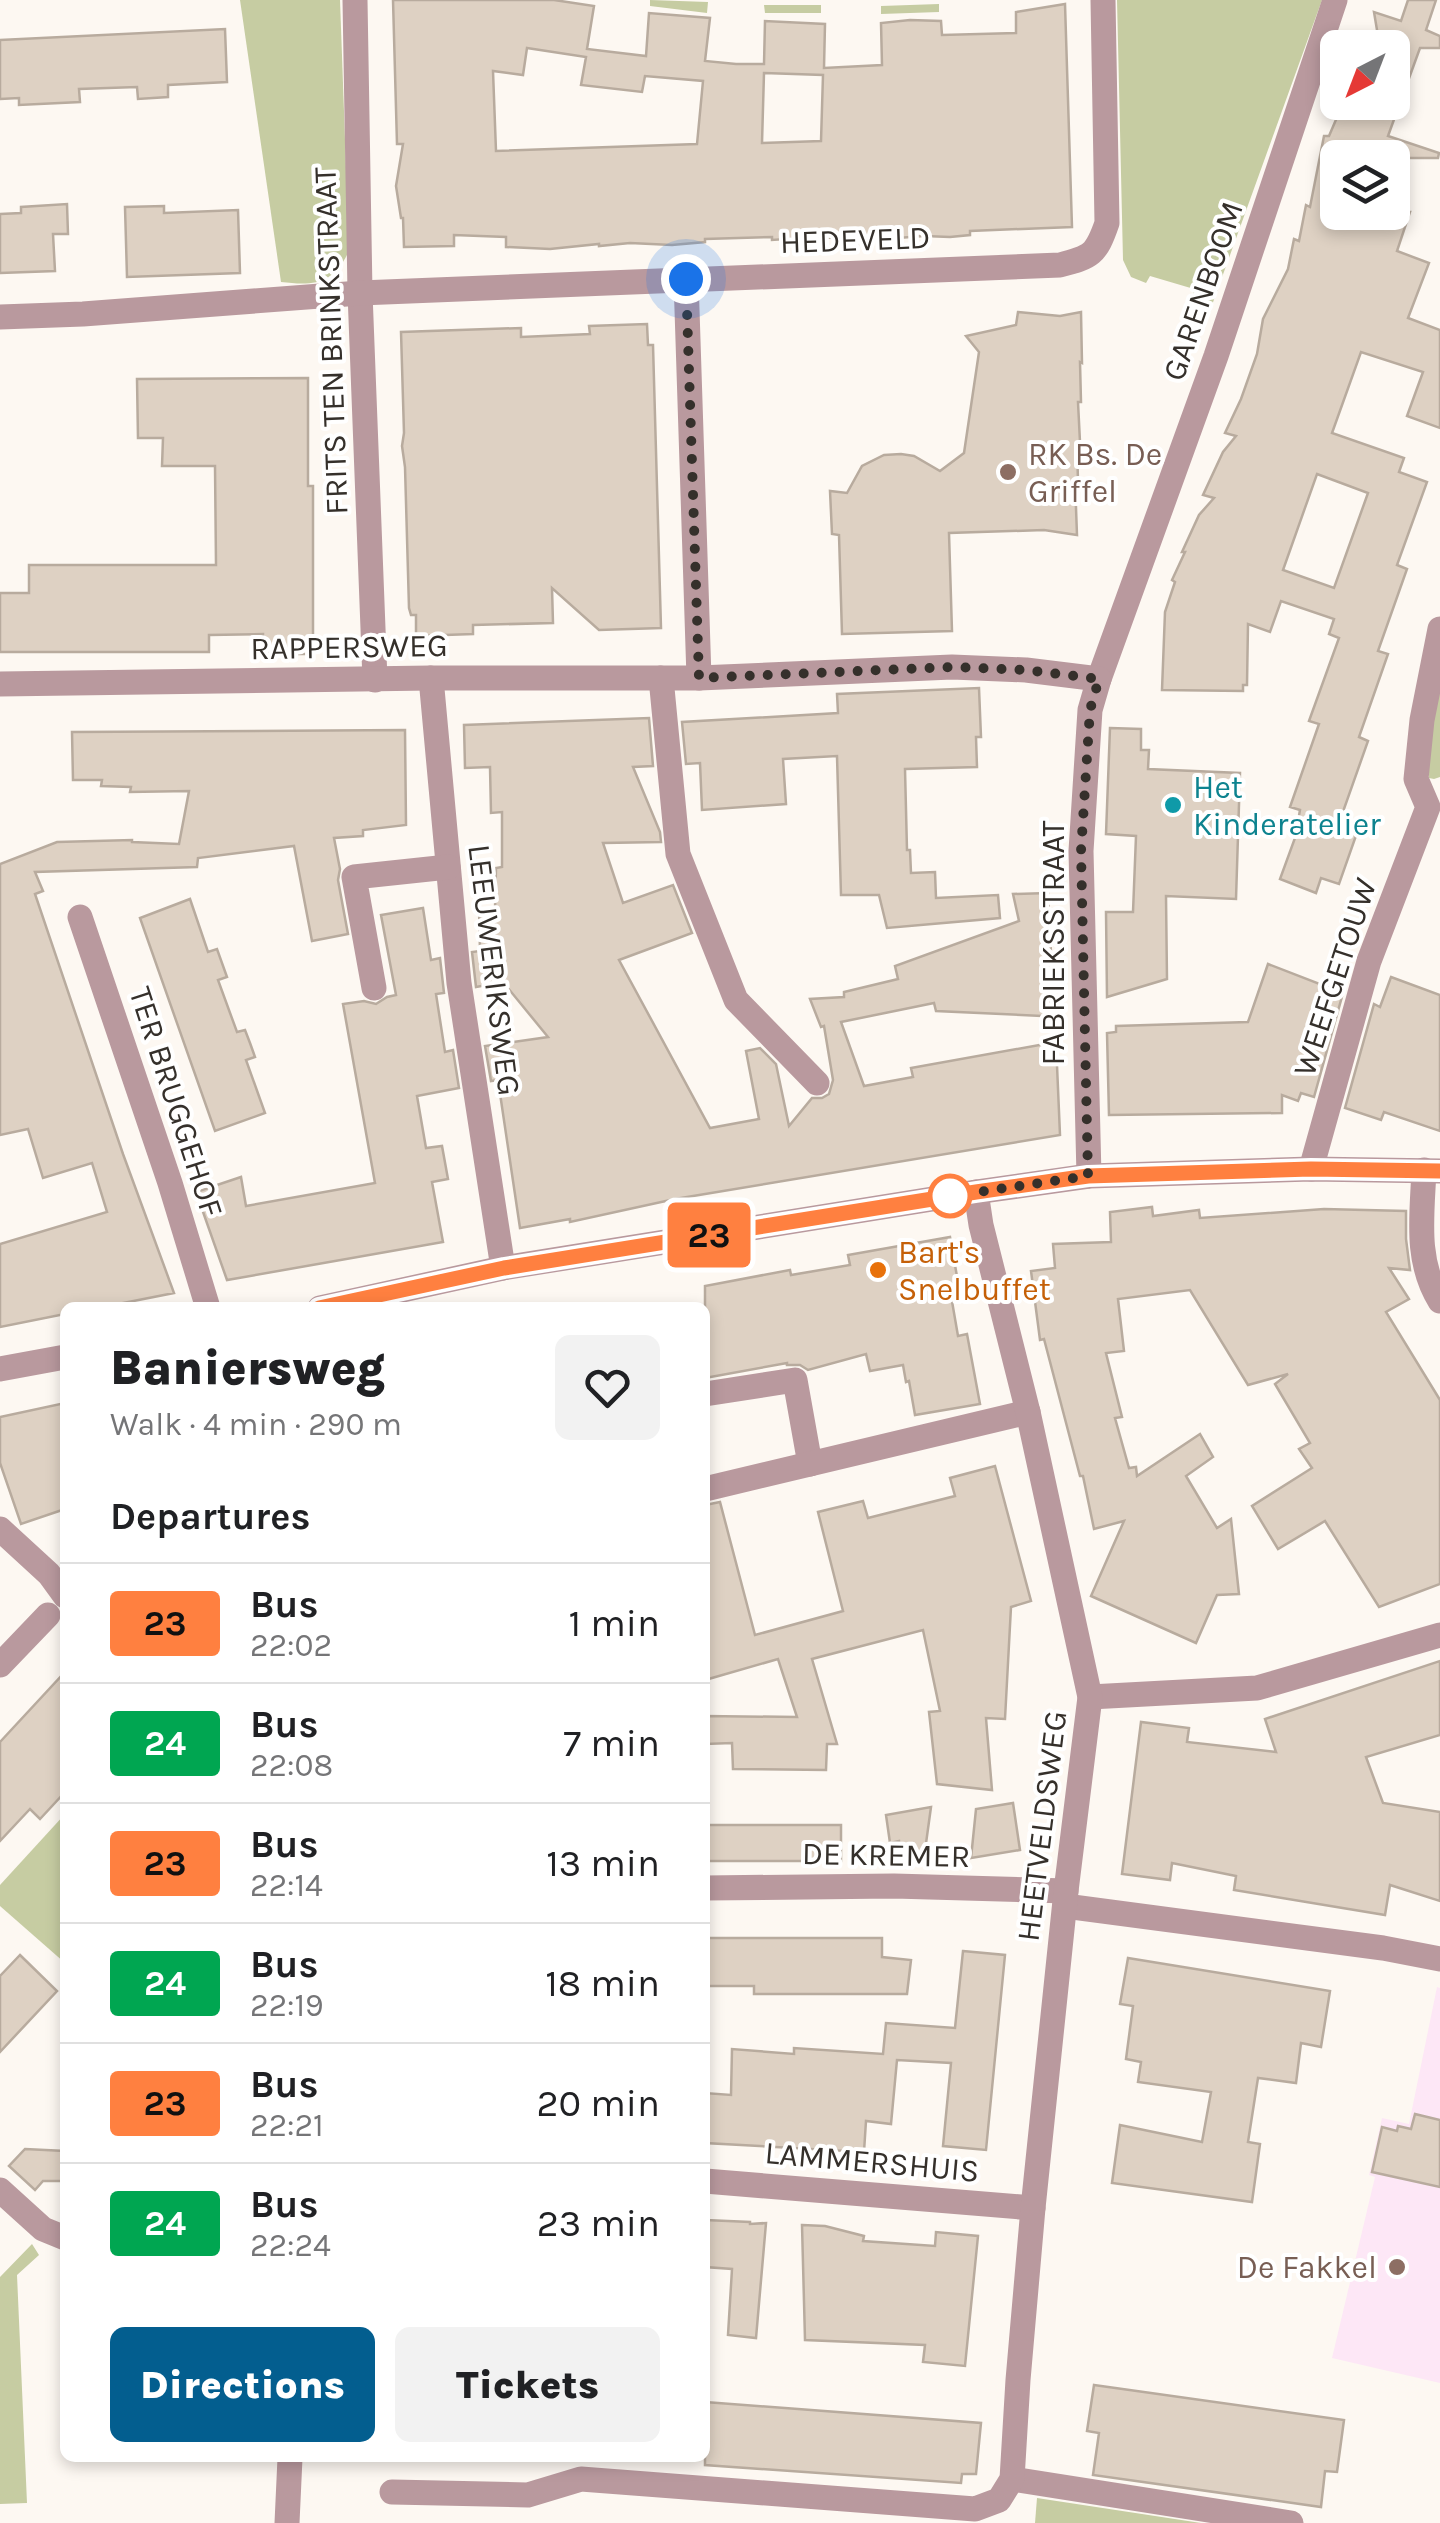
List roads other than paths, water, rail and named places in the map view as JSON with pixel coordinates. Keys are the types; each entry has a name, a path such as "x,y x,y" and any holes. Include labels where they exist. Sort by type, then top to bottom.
{"street":[{"name":"FRITS TEN BRINKSTRAAT","path":"355,0 360,292 376,680"},
{"name":"HEDEVELD","path":"0,317 360,292 1060,265 1086,258 1100,244 1107,223 1104,0"},
{"name":"GARENBOOM","path":"1099,679 1216,356 1336,0"},
{"path":"686,279 699,678"},
{"name":"WEEFGETOUW","path":"1311,1169 1369,961 1434,802 1416,779 1422,720 1440,629"},
{"name":"RAPPERSWEG","path":"0,684 699,678 952,667 1026,670 1099,679"},
{"name":"LEEUWERIKSWEG","path":"430,678 458,983 504,1268"},
{"path":"661,678 678,854 736,1000 818,1083"},
{"name":"FABRIEKSSTRAAT","path":"1088,1176 1081,851 1090,710 1099,679"},
{"path":"374,988 354,877 448,867"},
{"name":"TER BRUGGEHOF","path":"80,917 206,1302"},
{"path":"368,1302 504,1268 1088,1176 1311,1169 1432,1171 1421,1252 1430,1284 1440,1301"},
{"name":"HEETVELDSWEG","path":"976,1192 1090,1696 1065,1899 1006,2490"},
{"path":"0,1369 60,1358"},
{"path":"710,1393 795,1380 810,1464"},
{"path":"710,1488 1028,1412"},
{"path":"0,1529 49,1574 56,1606 0,1665"},
{"path":"1090,1696 1257,1688 1440,1635"},
{"name":"DE KREMER","path":"710,1888 894,1886 1065,1899 1440,1960"},
{"name":"LAMMERSHUIS","path":"710,2180 1033,2208"},
{"path":"0,2190 43,2229 60,2236"},
{"path":"287,2523 290,2462"},
{"path":"392,2492 528,2496 581,2479 975,2509 1006,2490 1291,2523"}],"place":[{"name":"RK Bs. De Griffel","path":"1008,472"},
{"name":"Het Kinderatelier","path":"1173,805"},
{"name":"Bart's Snelbuffet","path":"878,1270"},
{"name":"De Fakkel","path":"1397,2267"}]}
